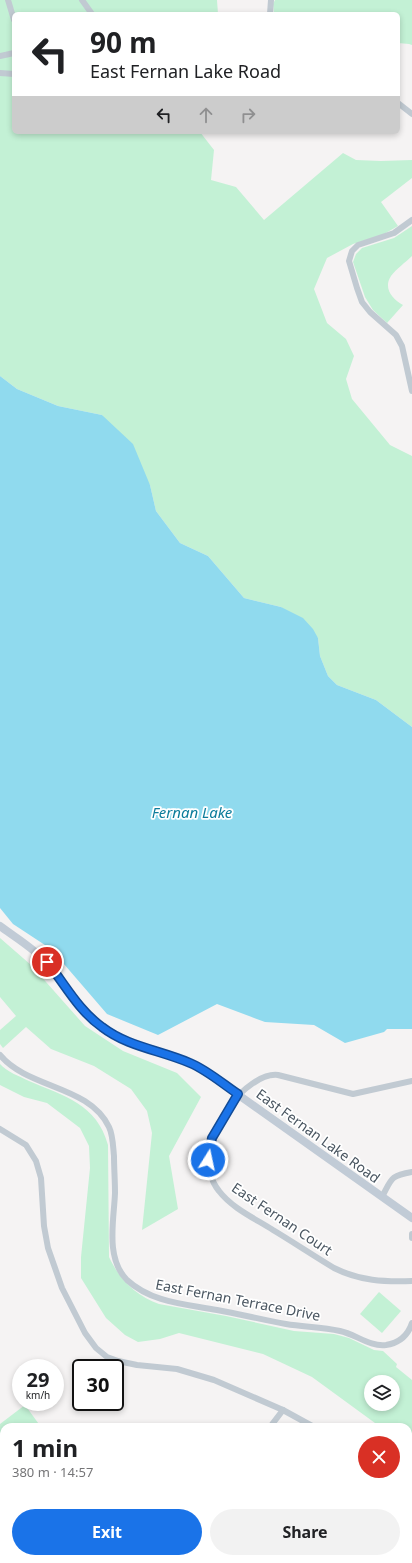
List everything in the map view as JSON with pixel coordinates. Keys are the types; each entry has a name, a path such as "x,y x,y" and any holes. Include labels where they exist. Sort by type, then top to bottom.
{"street":[{"path":"8,0 12,13"},
{"path":"82,0 91,12"},
{"path":"270,12 271,0"},
{"path":"0,56 12,53"},
{"path":"0,73 12,74"},
{"path":"400,105 412,114"},
{"path":"412,220 394,234 358,245 352,251 349,261 362,302 370,312 396,336 402,346 412,391"},
{"name":"East Fernan Lake Road","path":"0,926 47,962 76,1003 102,1028 130,1043 195,1065 412,1218"},
{"name":"East Fernan Terrace Drive","path":"0,1054 5,1061 19,1071 37,1080 64,1090 86,1102 99,1113 109,1127 113,1146 115,1178 113,1230 115,1259 121,1272 141,1291 154,1297 169,1301 285,1324 340,1331 378,1345 386,1345 400,1340 408,1331 412,1323"},
{"path":"238,1094 252,1084 273,1074 350,1094 412,1081"},
{"name":"East Fernan Court","path":"238,1094 215,1133 209,1150 209,1170 212,1179 226,1199 341,1272 374,1281 412,1281"},
{"path":"0,1129 26,1145 36,1161 41,1178 44,1226 48,1248 68,1302 85,1333 96,1348 107,1357 118,1361 137,1365 177,1369 214,1380 283,1410 307,1423"},
{"path":"382,1197 394,1177 398,1174 412,1172"},
{"path":"273,1423 283,1410"}],"green space":[{"path":"0,0 217,0 218,12 12,12 12,134 202,134 214,150 211,180 236,187 264,220 343,153 356,160 412,160 412,178 381,202 398,226 384,234 353,244 327,258 314,289 327,323 346,339 354,356 346,379 352,399 390,445 412,456 412,727 376,700 337,685 328,676 320,656 318,638 281,607 244,598 208,556 180,543 156,511 150,485 102,415 58,406 17,389 0,376"},
{"path":"275,0 412,0 412,45 400,43 400,12 274,12 273,4"},
{"path":"412,226 412,256 393,273 388,285 388,289 395,300 403,305 387,323 373,310 365,297 353,262 356,254 362,248 394,238"},
{"path":"0,938 31,965 85,1026 123,1051 177,1073 201,1097 169,1156 178,1209 142,1230 152,1133 147,1111 131,1089 94,1066 51,1049 26,1027 3,1048 0,1044 0,1030 16,1016 0,997"},
{"path":"0,1064 13,1074 78,1103 96,1120 103,1131 108,1145 109,1257 118,1273 129,1286 143,1296 159,1304 226,1316 294,1331 334,1334 349,1338 374,1350 383,1351 397,1364 396,1367 412,1380 412,1423 375,1423 312,1377 263,1354 179,1333 160,1339 138,1342 125,1335 106,1318 81,1278 81,1257 90,1168 89,1146 80,1128 47,1103 24,1097 0,1085"},
{"path":"379,1292 401,1311 382,1333 360,1314"},
{"path":"17,1411 29,1411 38,1423 1,1423"}],"water":[{"name":"Fernan Lake","path":"0,376 17,389 58,406 102,415 133,444 150,485 156,511 180,543 208,556 244,598 281,607 303,618 313,629 318,638 320,656 328,676 337,685 376,700 412,727 412,1029 387,1029 384,1032 345,1043 314,1025 265,1022 217,1004 158,1035 107,1014 51,949 13,924 0,908"}],"route":[{"path":"47,962 76,1003 102,1028 130,1043 195,1065 238,1094 212,1138 208,1160"}]}
